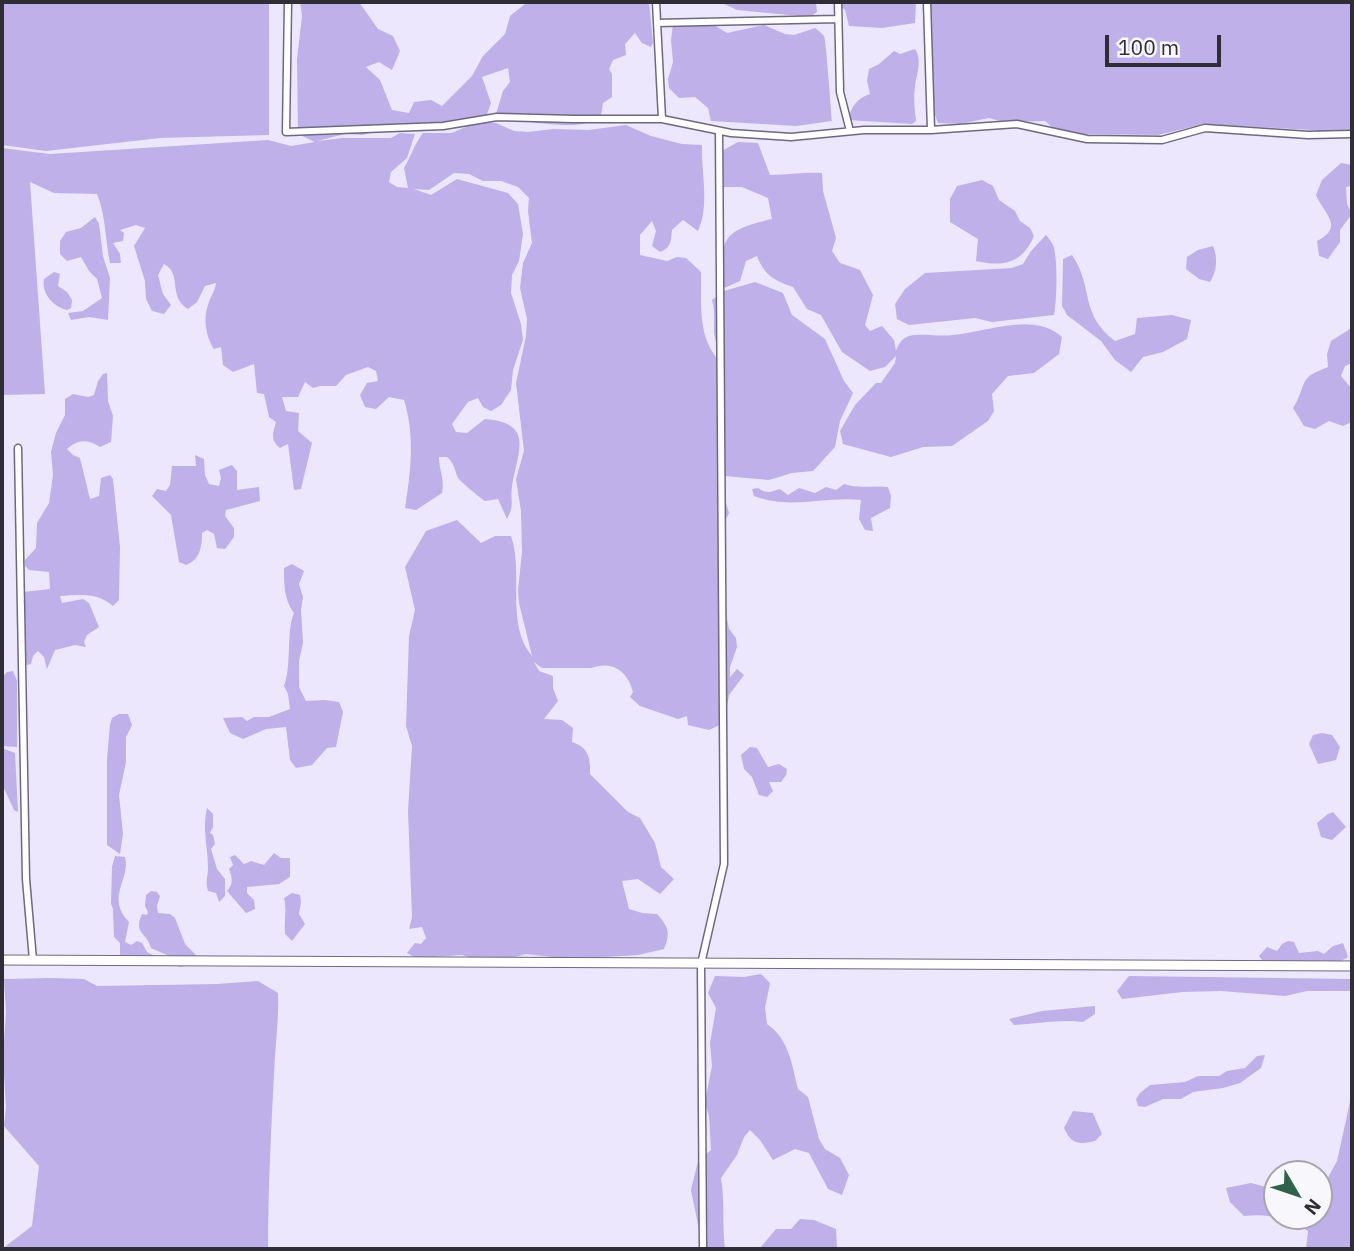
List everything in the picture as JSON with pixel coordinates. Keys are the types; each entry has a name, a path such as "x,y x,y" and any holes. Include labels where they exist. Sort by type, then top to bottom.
{"street":[{"path":"288,2 286,132 443,126 497,117 662,119 719,131 791,137 850,131 931,130 1017,124 1087,138 1162,140 1205,128 1308,135 1352,134"},
{"path":"656,2 662,119"},
{"path":"838,2 840,92 850,131"},
{"path":"927,2 931,130"},
{"path":"657,23 838,19"},
{"path":"703,1249 701,964 724,864 719,131"},
{"path":"18,448 26,879 33,960"},
{"path":"2,960 1352,967"}],"shaded area":[{"path":"2,2 269,2 269,135 160,138 46,151 2,145"},
{"path":"300,2 359,2 378,29 393,36 400,51 392,70 379,62 366,67 380,80 392,110 409,113 414,102 431,100 442,106 472,76 483,56 505,34 510,16 525,2 649,2 653,43 651,47 642,43 635,33 625,44 626,55 613,60 609,69 612,74 612,97 603,103 601,115 586,123 541,123 496,114 503,91 510,82 508,68 482,77 491,103 486,117 456,124 383,130 362,135 345,134 317,141 391,138 400,133 415,134 407,158 391,172 389,182 397,187 408,188 404,168 423,133 452,133 477,122 496,123 514,131 528,132 553,129 589,130 626,125 651,136 682,144 702,145 704,211 698,231 683,220 672,230 671,241 660,252 652,246 656,231 652,221 640,235 640,255 667,261 677,257 686,258 701,272 703,327 716,357 712,300 724,291 755,282 783,293 792,315 825,339 844,381 853,393 840,421 835,447 813,471 792,473 769,480 724,476 723,493 729,513 724,523 726,562 723,598 729,629 736,638 737,647 730,667 730,677 737,669 744,675 729,695 724,723 709,730 688,725 687,716 678,719 640,706 630,697 633,692 631,685 623,673 606,665 591,668 542,668 534,662 539,671 553,676 553,688 558,701 544,719 562,720 573,728 572,742 582,747 587,754 590,774 628,812 640,818 655,843 661,867 674,879 660,894 638,879 622,881 629,909 657,914 664,922 668,934 664,949 638,955 606,957 561,958 526,954 511,958 475,960 462,955 416,958 407,953 415,943 421,944 426,938 422,927 409,929 412,917 408,811 412,746 406,726 409,636 415,610 405,567 426,531 457,520 481,543 495,536 511,536 515,550 519,629 532,656 518,590 522,552 521,511 516,479 524,451 516,383 527,319 520,288 523,263 532,243 529,198 518,187 501,181 483,181 469,174 454,173 429,190 414,189 431,195 457,179 508,193 518,204 523,234 519,261 512,275 511,293 523,340 513,370 511,390 501,405 491,411 483,407 478,398 468,402 452,424 456,432 467,433 485,419 501,422 517,433 519,452 512,487 512,506 507,519 498,499 485,501 475,493 458,478 447,457 439,457 442,493 416,510 405,508 411,454 410,427 404,400 389,397 376,409 365,407 360,395 367,383 378,381 376,371 368,367 346,375 336,386 313,388 305,382 298,397 282,397 286,411 299,413 298,431 312,443 301,489 294,490 288,444 280,448 275,442 273,433 276,422 269,417 264,394 257,393 254,364 233,372 223,365 221,347 214,349 209,339 206,316 216,283 205,286 197,302 188,309 178,298 173,273 164,264 158,275 163,294 171,305 164,314 152,311 146,299 145,281 134,246 145,228 136,225 120,230 124,233 123,241 113,243 120,254 121,263 110,263 104,219 97,194 54,193 30,182 45,394 2,395 2,148 50,154 268,140 291,146 315,142 298,134 297,59 302,16"},
{"path":"720,2 816,2 817,12 810,17 737,10"},
{"path":"836,2 916,2 915,23 882,28 849,26 845,10"},
{"path":"929,2 1352,2 1352,130 1327,135 1312,130 1204,124 1158,135 1076,134 1054,129 1045,121 1003,122 989,118 960,124 938,123 933,110"},
{"path":"709,22 727,33 764,25 794,35 815,28 825,40 832,121 796,126 711,121 708,108 695,97 679,98 669,88 668,79 673,62 673,24"},
{"path":"915,49 919,63 914,95 916,121 912,124 848,120 855,104 870,94 867,81 869,69 894,51 900,54"},
{"path":"738,142 758,143 770,175 822,173 823,191 836,238 832,251 840,263 860,270 873,295 865,325 870,331 882,326 894,340 896,351 904,338 909,336 953,335 1024,324 1051,329 1062,337 1059,354 1034,373 1008,376 992,394 994,411 988,421 952,446 923,447 891,457 843,444 840,431 855,405 876,383 881,383 895,363 896,356 885,367 870,371 842,352 821,315 807,309 793,287 767,273 757,256 746,261 740,281 722,289 722,259 727,240 742,228 772,219 768,198 742,187 722,187 720,152"},
{"path":"1341,163 1352,165 1352,186 1346,187 1347,204 1352,214 1340,230 1340,242 1328,259 1319,256 1317,241 1330,231 1331,225 1316,195 1322,180"},
{"path":"982,180 993,186 999,200 1015,211 1034,236 1024,253 1011,261 995,264 976,261 978,239 950,222 950,199 957,186"},
{"path":"95,217 99,224 103,256 110,278 108,320 89,317 71,320 68,313 83,311 102,298 97,279 81,257 67,261 60,254 60,241 66,232 81,228"},
{"path":"1046,235 1053,244 1056,259 1054,315 992,322 975,318 909,325 897,319 895,304 905,289 925,273 1012,268 1023,264"},
{"path":"1213,246 1216,264 1210,282 1199,279 1186,269 1187,257 1198,250"},
{"path":"1072,255 1083,278 1096,321 1115,341 1135,334 1137,318 1172,315 1191,320 1187,339 1163,352 1143,357 1131,372 1115,360 1101,341 1067,315 1062,306 1063,259"},
{"path":"54,272 60,274 58,286 67,292 72,300 71,308 67,310 53,303 44,290 44,279"},
{"path":"1350,329 1352,363 1345,366 1341,376 1352,389 1352,422 1343,426 1329,421 1315,429 1304,426 1293,408 1305,382 1311,375 1328,367 1327,354 1331,341"},
{"path":"107,373 108,401 113,416 111,442 100,447 87,441 79,442 67,449 80,458 90,499 99,496 101,478 110,475 113,479 120,547 119,600 113,606 94,596 60,596 62,603 83,599 89,603 99,627 87,635 84,642 86,647 75,645 55,650 47,669 44,657 38,651 31,664 27,665 22,647 23,592 50,589 49,572 29,570 25,566 25,560 36,548 37,523 49,503 53,475 51,452 65,415 65,399 73,394 88,397 94,395 98,381"},
{"path":"195,455 204,459 205,475 209,484 219,486 219,470 232,465 237,471 237,490 259,487 260,501 226,510 225,516 234,528 234,537 225,549 217,548 214,534 207,530 202,533 201,548 197,556 186,565 179,562 171,515 152,496 157,489 166,491 170,485 172,466 196,466"},
{"path":"844,484 888,487 891,496 890,508 871,518 873,531 865,530 859,519 861,500 781,502 754,496 752,489 769,492 780,489 788,495 799,488 815,493 826,487 836,490"},
{"path":"292,564 304,571 299,584 303,597 303,643 299,661 299,687 306,701 339,702 343,712 336,747 327,748 312,765 296,768 290,760 286,727 266,729 243,739 230,733 223,718 242,717 247,721 290,709 284,686 294,613 286,597 284,568"},
{"path":"13,671 17,681 17,747 2,746 2,677"},
{"path":"119,714 128,714 132,725 126,737 126,762 119,795 123,834 120,854 107,845 107,758 110,725 112,718"},
{"path":"1313,735 1332,735 1340,747 1336,760 1318,764 1309,744"},
{"path":"750,747 757,748 768,767 779,764 787,769 781,782 769,782 773,791 767,797 759,795 752,777 744,769 741,755"},
{"path":"2,748 15,753 18,812 14,810 2,784"},
{"path":"207,808 213,814 210,833 215,844 211,849 217,869 225,879 225,896 219,902 216,893 208,891 207,884"},
{"path":"1333,812 1346,827 1332,840 1321,837 1317,823"},
{"path":"274,853 281,858 290,858 290,877 279,884 247,887 247,893 254,900 255,909 246,913 227,891 232,880 229,869 233,865 230,857 235,855 244,864 251,861 264,865"},
{"path":"115,856 125,857 126,865 119,896 122,913 129,922 125,942 131,945 137,941 142,943 147,952 155,956 154,960 129,962 120,955 120,943 114,937 111,904"},
{"path":"151,891 160,896 158,913 170,914 175,918 185,944 200,959 192,965 179,967 176,959 151,948 140,929 142,914 147,915 148,912 145,906 146,895"},
{"path":"292,893 300,895 299,914 305,924 292,941 285,934 284,898"},
{"path":"1288,941 1294,942 1299,953 1318,951 1324,954 1333,946 1343,943 1348,957 1336,964 1263,961 1259,956 1267,947 1277,951"},
{"path":"761,974 770,983 765,1008 767,1024 785,1045 798,1089 808,1097 819,1139 825,1149 840,1158 849,1175 842,1195 828,1189 809,1153 795,1149 773,1160 750,1130 721,1178 725,1249 703,1249 691,1190 698,1161 711,1150 709,1116 705,1102 712,1066 710,1043 716,1008 708,993 715,976 744,977"},
{"path":"1129,976 1352,979 1352,991 1307,991 1285,996 1221,991 1182,992 1122,999 1117,991"},
{"path":"4,979 84,979 97,986 258,981 278,993 268,1249 2,1249 32,1226 39,1166 4,1126"},
{"path":"1095,1006 1095,1014 1083,1022 1057,1021 1014,1025 1009,1019 1042,1011"},
{"path":"1265,1055 1261,1068 1240,1083 1193,1092 1181,1099 1163,1099 1145,1107 1138,1106 1136,1099 1150,1085 1185,1082 1198,1076 1219,1076 1227,1071 1245,1068 1257,1056"},
{"path":"1352,1093 1352,1249 1306,1249 1306,1230 1333,1230 1333,1168"},
{"path":"1073,1111 1093,1113 1102,1134 1095,1141 1080,1143 1070,1137 1064,1128"},
{"path":"1251,1183 1263,1186 1263,1216 1244,1216 1230,1202 1226,1188"},
{"path":"800,1219 814,1220 836,1229 837,1249 744,1249 760,1248 776,1229 791,1229"}]}
